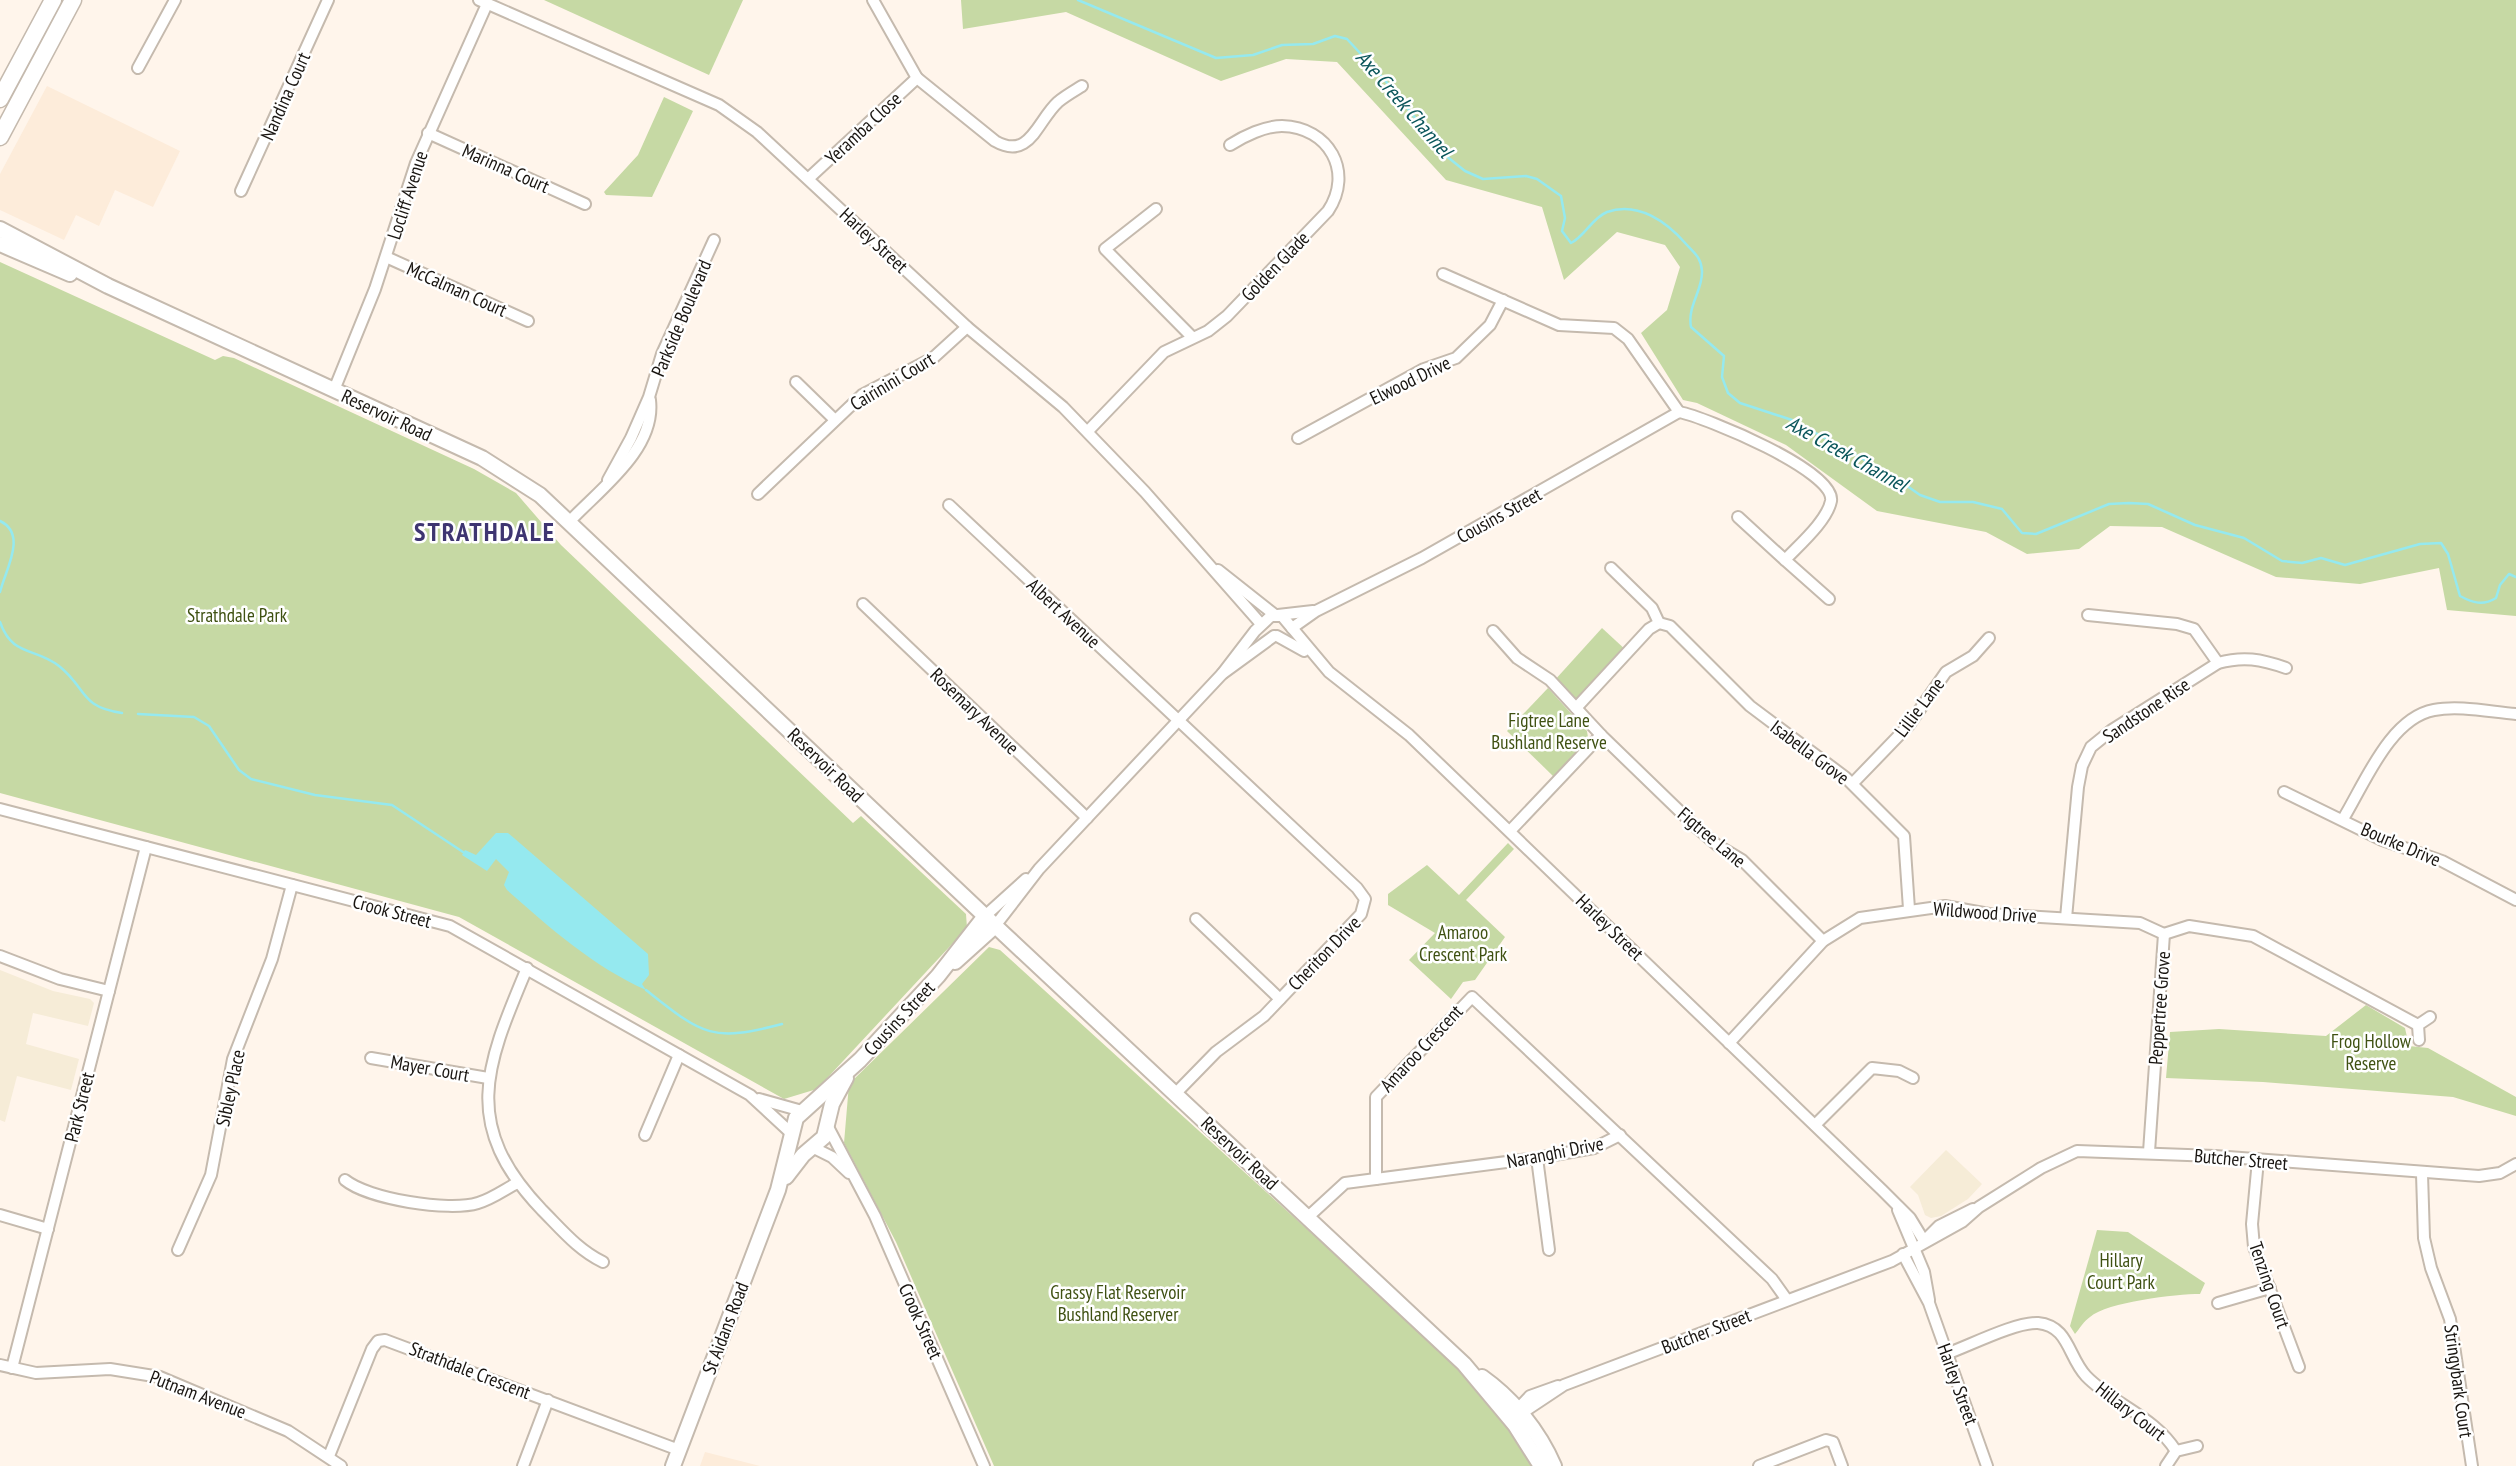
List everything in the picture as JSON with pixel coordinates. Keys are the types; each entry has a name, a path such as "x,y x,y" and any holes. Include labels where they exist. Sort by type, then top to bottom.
{"main road":[{"path":"0,99 53,0"},
{"path":"0,137 73,0"},
{"name":"Reservoir Road","path":"0,229 108,286 500,467 528,485 570,521 990,921 1464,1364 1516,1414 1554,1466"},
{"name":"Reservoir Road","path":"0,244 51,267 108,286"},
{"name":"Cousins Street","path":"803,1111 860,1059 990,921"},
{"name":"Cousins Street","path":"827,1124 839,1090 860,1059"},
{"path":"803,1111 818,1115 827,1124 824,1137 812,1147 797,1143 791,1133 793,1123 803,1111"},
{"name":"St Aidans Road","path":"673,1466 778,1191 791,1133"},
{"name":"St Aidans Road","path":"778,1191 797,1162 812,1147"},
{"name":"Reservoir Road","path":"1516,1414 1541,1466"}],"street":[{"path":"138,68 175,0"},
{"name":"Nandina Court","path":"241,191 328,0"},
{"name":"Yeramba Close","path":"873,0 916,78 995,141 1010,147 1022,146 1033,138 1058,102 1082,86"},
{"name":"Locliff Avenue","path":"334,390 386,257 416,163 483,2"},
{"name":"Harley Street","path":"483,2 719,105 757,132 967,327 1087,431 1210,564 1225,585 1261,624 1275,636 1312,657"},
{"name":"Yeramba Close","path":"809,178 916,78"},
{"name":"Golden Glade","path":"1087,431 1164,352 1208,331 1227,316 1328,211 1338,196 1339,165 1326,146 1301,132 1282,126 1245,135 1230,145"},
{"name":"Marinna Court","path":"428,133 584,204"},
{"path":"1156,209 1105,249 1192,337"},
{"name":"Parkside Boulevard","path":"570,521 608,480 636,440 662,354 714,240"},
{"name":"McCalman Court","path":"386,257 528,321"},
{"path":"1443,274 1559,325 1614,328 1628,340 1679,412 1695,415 1784,456 1825,484 1831,494 1831,504 1785,560"},
{"name":"Elwood Drive","path":"1298,438 1424,369 1456,358 1490,325 1503,300"},
{"name":"Cairinini Court","path":"758,494 862,395 933,358 967,327"},
{"path":"796,382 834,419"},
{"name":"Cousins Street","path":"1222,674 1316,611 1422,558 1679,412"},
{"name":"Albert Avenue","path":"949,505 1178,721"},
{"path":"1738,517 1829,599"},
{"name":"Harley Street","path":"1210,564 1277,615 1292,629 1312,657 1344,687 1399,726 1910,1218 1928,1282 1929,1303"},
{"name":"Isabella Grove","path":"1611,568 1652,608 1659,622 1670,626 1770,723 1853,783 1904,836 1909,909"},
{"name":"Rosemary Avenue","path":"863,604 1087,818"},
{"name":"Cousins Street","path":"990,921 1222,674 1261,624 1277,615 1316,611"},
{"path":"2088,615 2177,624 2194,629 2218,663"},
{"path":"1576,708 1649,629 1659,622"},
{"name":"Figtree Lane","path":"1493,631 1517,658 1550,680 1601,735 1697,828 1717,845 1742,860 1823,941"},
{"name":"Lillie Lane","path":"1853,783 1909,724 1946,672 1973,656 1989,638"},
{"name":"Sandstone Rise","path":"2066,918 2078,787 2082,766 2091,747 2112,730 2218,663 2238,657 2260,659 2286,667"},
{"path":"2343,819 2397,729 2414,716 2436,709 2516,714"},
{"name":"Cheriton Drive","path":"1176,1093 1216,1052 1256,1023 1280,999 1361,914 1365,899 1360,891 1178,721"},
{"path":"1510,831 1601,735"},
{"name":"Bourke Drive","path":"2284,792 2382,839 2442,861 2516,900"},
{"name":"Crook Street","path":"0,809 450,926 750,1095 803,1111"},
{"name":"Park Street","path":"12,1368 146,847"},
{"name":"Sibley Place","path":"178,1250 211,1175 233,1059 272,959 292,885"},
{"name":"Wildwood Drive","path":"1729,1043 1823,941 1860,918 1945,906 1989,914 2140,923 2164,934"},
{"path":"1196,919 1280,999"},
{"name":"Peppertree Grove","path":"2149,1152 2164,934 2189,926 2253,936 2418,1026"},
{"path":"0,956 50,976 109,991"},
{"path":"527,968 496,1044 488,1078 491,1126 502,1157 517,1182 580,1248 603,1262"},
{"name":"Amaroo Crescent","path":"1376,1179 1376,1097 1470,997 1480,1002 1620,1135"},
{"path":"2418,1040 2418,1026 2430,1017"},
{"path":"645,1135 679,1055"},
{"name":"Mayer Court","path":"371,1058 488,1078"},
{"path":"1815,1125 1872,1068 1899,1071 1913,1078"},
{"name":"Crook Street","path":"750,1095 791,1133"},
{"name":"Crook Street","path":"827,1124 883,1234 984,1466"},
{"name":"Naranghi Drive","path":"1308,1217 1341,1185 1594,1148 1620,1135 1772,1279 1787,1300"},
{"name":"Crook Street","path":"812,1147 832,1157 854,1178"},
{"name":"Butcher Street","path":"1516,1414 1540,1391 1564,1385 1903,1254 1939,1226 1979,1207 2071,1153 2092,1149 2149,1152 2422,1174 2489,1175 2516,1164"},
{"path":"1537,1158 1549,1250"},
{"name":"Tenzing Court","path":"2258,1160 2252,1224 2255,1247 2299,1367"},
{"name":"Stringybark Court","path":"2422,1174 2424,1238 2431,1268 2451,1319 2472,1466"},
{"path":"345,1180 367,1192 448,1206 477,1203 517,1182"},
{"path":"0,1215 48,1229"},
{"name":"Harley Street","path":"1903,1254 1929,1303 1987,1466"},
{"path":"2218,1303 2270,1288"},
{"name":"Hillary Court","path":"1946,1354 2026,1324 2052,1327 2065,1338 2085,1375 2161,1429 2176,1451"},
{"name":"Strathdale Crescent","path":"329,1456 372,1349 382,1340 393,1341 679,1450"},
{"name":"Putnam Avenue","path":"0,1365 43,1374 110,1369 160,1377 275,1425 329,1456 341,1466"},
{"path":"523,1466 548,1400"},
{"path":"1759,1466 1826,1440 1833,1442 1842,1466"},
{"name":"Hillary Court","path":"2166,1466 2176,1451 2197,1446"}],"shaded area":[{"path":"47,86 180,151 153,207 115,190 99,226 76,215 64,240 0,210 0,174"},
{"path":"0,970 53,991 90,999 94,1003 88,1026 33,1013 26,1044 79,1059 71,1090 17,1076 5,1122 0,1120"},
{"path":"1946,1150 1982,1184 1968,1199 1941,1216 1931,1218 1925,1215 1918,1195 1910,1187"},
{"path":"705,1452 760,1466 700,1466"}],"green space":[{"path":"544,0 743,0 709,75"},
{"path":"961,0 2516,0 2516,616 2447,610 2439,568 2360,584 2276,577 2162,527 2110,526 2079,549 2027,554 1986,532 1877,511 1786,445 1697,403 1683,400 1641,333 1667,310 1680,267 1665,245 1617,232 1564,280 1542,207 1446,180 1337,62 1286,59 1221,81 1066,12 963,29"},
{"path":"664,97 693,111 652,197 606,195 604,192 638,155"},
{"name":"Strathdale Park","path":"0,262 215,360 223,356 234,358 474,469 516,493 561,545 853,823 861,816 966,914 967,928 817,1089 784,1099 459,917 0,793"},
{"path":"1602,628 1628,652 1577,704 1554,681"},
{"name":"Figtree Lane Bushland Reserve","path":"1548,688 1587,731 1589,744 1555,778 1507,731"},
{"name":"Amaroo Crescent Park","path":"1508,843 1514,849 1466,900 1505,937 1475,980 1463,982 1451,999 1409,960 1435,933 1388,905 1388,894 1427,865 1459,895"},
{"name":"Grassy Flat Reservoir Bushland Reserver","path":"989,947 1000,950 1439,1349 1486,1397 1537,1466 994,1466 896,1242 844,1143 849,1084"},
{"name":"Frog Hollow Reserve","path":"2366,1005 2405,1028 2409,1046 2428,1048 2516,1097 2516,1116 2453,1097 2263,1082 2166,1078 2170,1032 2219,1029 2326,1036"},
{"name":"Hillary Court Park","path":"2097,1230 2128,1232 2205,1283 2200,1294 2159,1297 2111,1307 2090,1317 2075,1334 2070,1326"}],"water":[{"path":"496,833 508,833 648,954 649,975 642,984 646,990 590,958 523,904 504,885 509,872 496,859 487,871 462,855 465,850 476,855"}],"waterway":[{"name":"Axe Creek Channel","path":"1078,0 1216,58 1253,55 1282,45 1313,44 1335,36 1347,39 1384,79 1445,155 1465,171 1483,179 1526,176 1537,179 1561,196 1565,218 1562,231 1571,243 1597,218 1619,209 1641,211 1661,221 1695,253 1700,262 1702,278 1691,312 1691,327 1724,356 1722,377 1728,393 1740,403 1792,420 1890,474 1920,495 1940,502 1973,502 2002,509 2022,533 2036,534 2109,504 2148,504 2195,525 2244,538 2282,561 2302,563 2321,558 2345,565 2420,544 2441,543 2448,554 2460,596 2478,603 2496,598 2500,585 2509,574 2516,577"},
{"path":"0,521 13,535 14,544 0,592"},
{"path":"0,622 11,641 59,666 91,701 108,710 122,713"},
{"path":"138,714 194,717 209,726 239,770 251,779 315,795 392,805 463,852"},
{"path":"646,990 681,1017 708,1031 738,1033 782,1024"}],"district":[{"name":"STRATHDALE","path":"485,532"}]}
